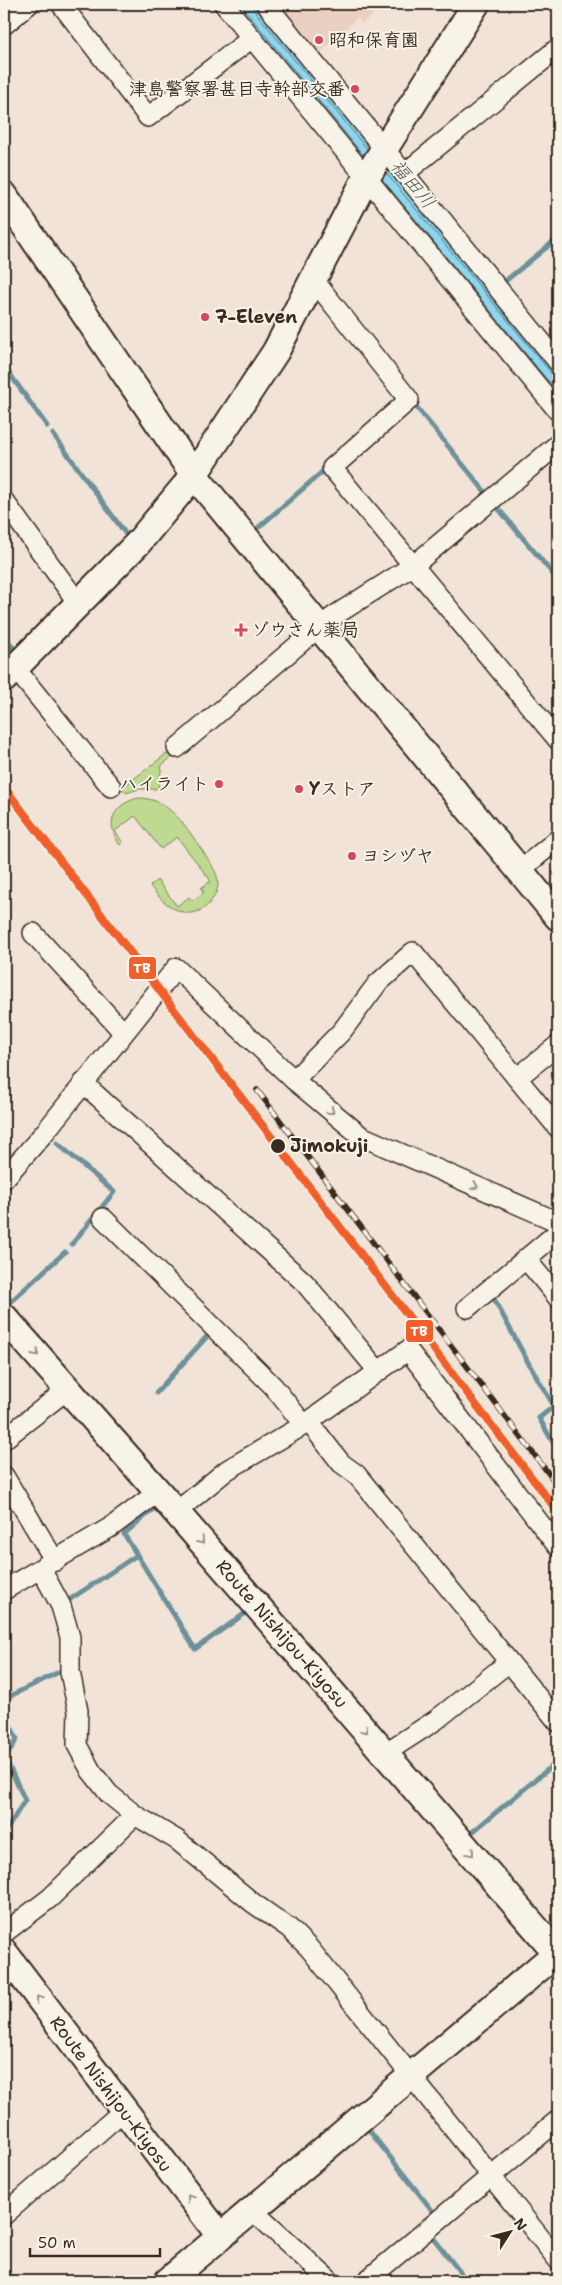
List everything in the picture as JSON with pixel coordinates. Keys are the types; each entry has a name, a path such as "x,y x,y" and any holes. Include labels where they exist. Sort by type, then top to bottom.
{"street":[{"path":"4,25 29,4"},
{"path":"61,4 148,117 252,38"},
{"path":"224,4 558,411"},
{"path":"266,4 383,152 404,174 558,362"},
{"path":"111,786 9,674 138,542 194,475 276,351 366,178 476,4"},
{"path":"404,174 558,48"},
{"path":"7,208 194,475 558,917"},
{"path":"313,279 409,400 332,468 558,740"},
{"path":"177,748 336,614 414,565 558,444"},
{"path":"4,501 78,603"},
{"path":"520,870 558,839"},
{"path":"33,933 123,1032"},
{"path":"294,1080 342,1031 377,984 413,952 558,1128"},
{"path":"4,1179 176,968 294,1080 361,1136 558,1222"},
{"path":"517,1078 558,1045"},
{"path":"83,1083 304,1282 378,1371"},
{"path":"102,1218 273,1386 341,1463 356,1474 558,1722"},
{"path":"467,1308 558,1232"},
{"path":"526,1259 558,1298"},
{"name":"Route Nishijou-Kiyosu","path":"4,1317 176,1512 558,1953"},
{"path":"176,1512 227,1470 307,1424 408,1350 558,1547"},
{"path":"4,1439 68,1389"},
{"path":"4,1476 48,1565 61,1606 70,1637 70,1672 78,1711 77,1745 91,1771 109,1794 135,1815 177,1840 253,1903 289,1928 340,1984 558,2260"},
{"path":"4,1590 111,1527 158,1492"},
{"path":"385,1754 436,1720 509,1662"},
{"path":"4,1933 50,1898 135,1815"},
{"name":"Route Nishijou-Kiyosu","path":"4,1952 123,2111 220,2236"},
{"path":"168,2281 558,1953"},
{"path":"4,2215 123,2111"},
{"path":"366,2281 558,2120"},
{"path":"252,2210 330,2281"}],"shaded area":[{"name":"昭和保育園","path":"274,4 385,4 362,24 357,18 317,56"}],"green space":[{"path":"166,754 172,757 162,765 158,789 139,789 126,793 122,788"},
{"path":"138,798 150,799 171,811 189,830 210,862 217,875 218,884 212,900 203,909 187,913 175,909 161,899 150,886 157,880 177,906 189,897 192,901 204,892 201,888 211,881 177,837 161,849 135,816 115,831 123,843 120,845 115,837 112,823 117,810 129,801"}],"water":[{"path":"233,4 255,4 558,374 558,401"}],"waterway":[{"path":"4,226 9,222"},
{"path":"504,282 558,238"},
{"path":"4,366 47,426"},
{"path":"414,404 486,493"},
{"path":"53,434 125,533"},
{"path":"259,527 329,466"},
{"path":"497,507 558,580"},
{"path":"4,635 14,649"},
{"path":"57,1143 114,1192 72,1244"},
{"path":"8,1304 65,1252"},
{"path":"492,1295 554,1406 539,1418 558,1451"},
{"path":"156,1393 210,1333"},
{"path":"4,1349 14,1341"},
{"path":"66,1602 137,1555 124,1534 158,1505"},
{"path":"137,1555 195,1649 247,1612"},
{"path":"4,1699 65,1669"},
{"path":"4,1713 17,1739 5,1758 25,1800 4,1834"},
{"path":"470,1834 558,1761"},
{"path":"368,2129 435,2214"},
{"path":"433,2233 431,2235 467,2281"},
{"path":"4,2270 15,2281"}],"railway":[{"path":"257,1090 558,1486"}],"transit line":[{"name":"TB","path":"4,787 558,1512"}],"place":[{"name":"昭和保育園","path":"319,40"},
{"name":"津島警察署甚目寺幹部交番","path":"355,89"},
{"name":"7-Eleven","path":"205,317"},
{"name":"ゾウさん薬局","path":"241,630"},
{"name":"ハイライト","path":"219,784"},
{"name":"Yストア","path":"299,789"},
{"name":"ヨシヅヤ","path":"352,856"},
{"name":"Jimokuji","path":"278,1146"}],"water label":[{"name":"福田川","path":"413,184"}]}
